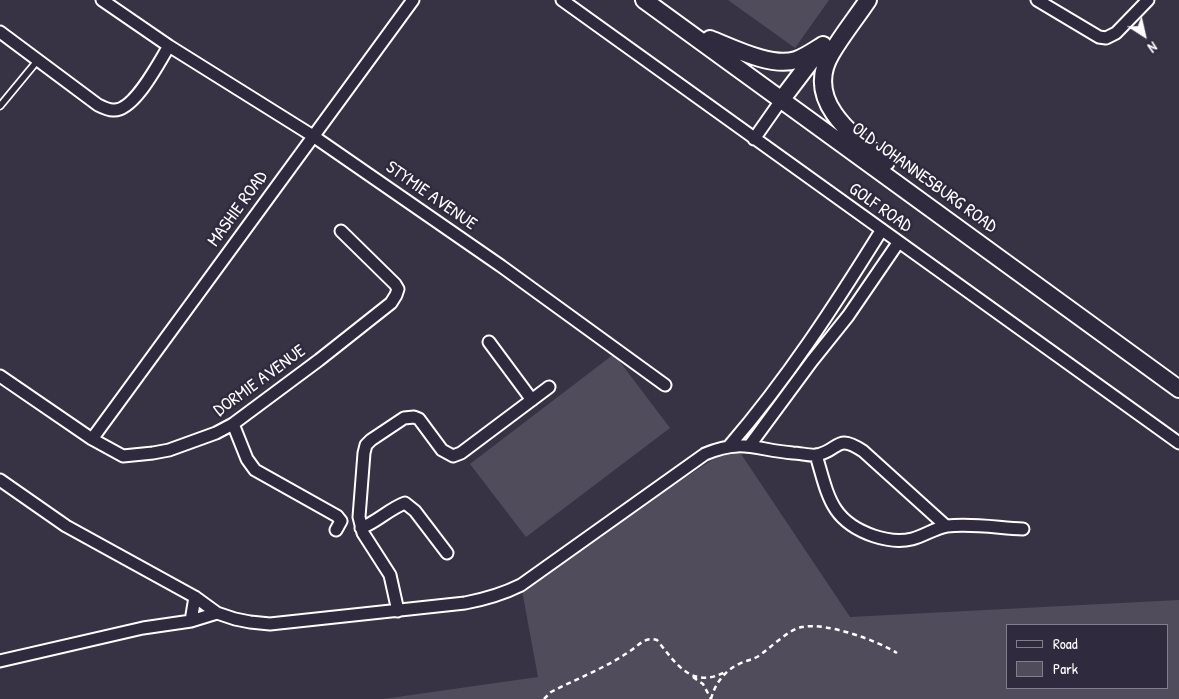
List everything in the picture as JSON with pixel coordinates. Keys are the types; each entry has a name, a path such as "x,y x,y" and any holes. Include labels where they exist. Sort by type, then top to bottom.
{"main road":[{"name":"OLD JOHANNESBURG ROAD","path":"644,0 1179,389"},
{"path":"782,99 858,0"},
{"path":"868,0 830,55 824,72 823,88 829,106 841,123 854,137 899,172 919,193 929,207"},
{"path":"687,30 741,52 766,60 780,62 796,60 823,45"}],"street":[{"name":"STYMIE AVENUE","path":"102,0 169,46 314,136 501,266 665,385"},
{"name":"MASHIE ROAD","path":"92,439 413,0"},
{"name":"GOLF ROAD","path":"562,0 1179,444"},
{"path":"1037,0 1099,38 1106,38 1116,33 1148,0"},
{"path":"0,32 98,105 112,110 124,108 135,99 169,46"},
{"path":"754,139 782,99"},
{"path":"730,445 755,416 800,354 881,230"},
{"name":"DORMIE AVENUE","path":"0,376 92,439 123,456 169,450 216,433 233,424 369,321 391,303 396,295 398,289 395,284 341,231"},
{"path":"750,446 812,361 848,316 898,243"},
{"path":"489,342 532,400"},
{"path":"398,611 390,575 362,528 359,517 366,445 404,418 414,417 419,419 442,450 453,456 461,453 549,387"},
{"path":"233,424 247,459 255,470 337,516 341,521 336,530"},
{"path":"0,480 66,526 195,597 217,613 250,622 270,624 398,611 481,600 521,585 705,454 730,445 816,455 843,443 853,445 863,451 946,526"},
{"path":"816,455 829,498 838,514 860,530 884,539 899,541 912,539 946,526 1023,529"},
{"path":"362,528 373,524 393,508 406,503 415,511 447,553"},
{"path":"191,622 195,597"},
{"path":"0,661 143,628 191,622 217,613"}],"lane":[{"path":"0,106 38,60"}],"path":[{"path":"692,676 710,677 728,670 757,656 792,631 802,627 850,633 885,646 897,653"},
{"path":"544,699 551,692 610,664 643,641 652,639 657,640 680,667 703,684 712,699"},
{"path":"712,699 717,684 728,670"}],"green space":[{"path":"728,0 829,0 795,48"},
{"path":"614,354 670,428 526,537 470,464"},
{"path":"735,445 850,617 1179,600 1179,699 383,699 538,677 521,585"}]}
